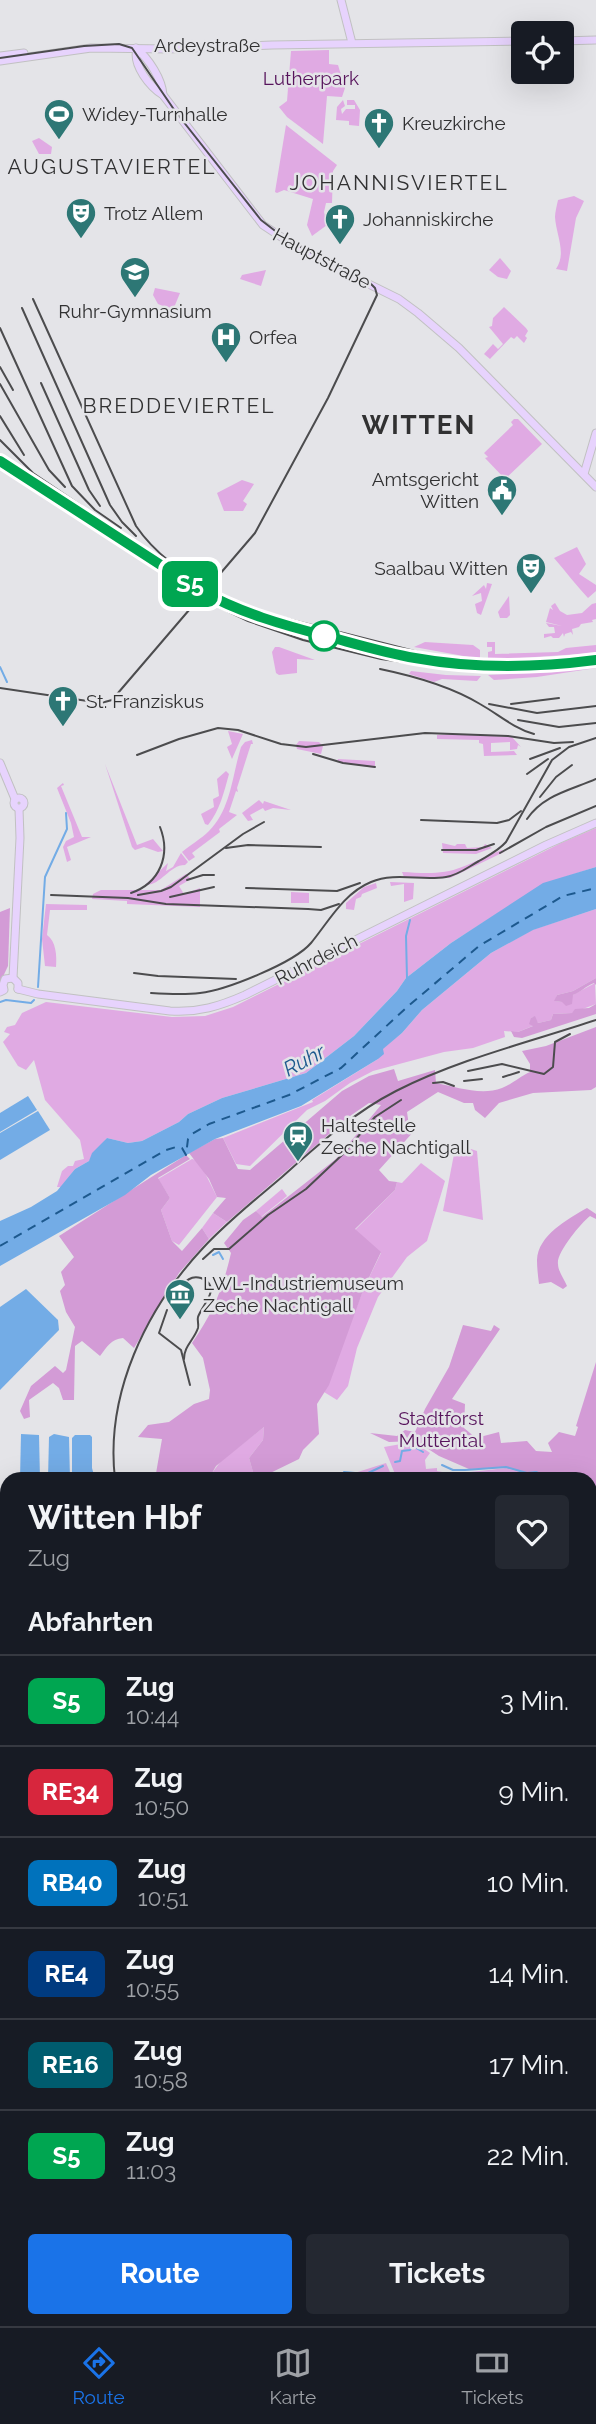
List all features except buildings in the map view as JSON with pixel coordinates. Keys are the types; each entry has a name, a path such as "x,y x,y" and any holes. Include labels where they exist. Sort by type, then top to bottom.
{"main road":[{"path":"341,0 352,43"},
{"path":"574,41 596,40"},
{"path":"226,46 511,41"},
{"path":"0,59 86,48 136,46 135,60"},
{"name":"Ardeystraße","path":"136,46 226,46"},
{"name":"Ardeystraße","path":"136,46 158,49 226,46"},
{"name":"Hauptstraße","path":"136,46 150,64 162,86 163,95"},
{"name":"Hauptstraße","path":"118,47 135,60 263,225 304,251 399,299 447,337 596,487"},
{"path":"150,64 151,54 158,49"},
{"path":"583,474 596,433"},
{"path":"567,458 580,459 590,451"},
{"path":"0,763 15,799 14,806 19,808 13,978"},
{"name":"Ruhrdeich","path":"18,989 170,1011 192,1012 214,1008 596,823"},
{"path":"13,978 18,981 18,989 12,994 2,991 4,981 13,978"}],"green space":[{"name":"Lutherpark","path":"329,50 329,64 338,65 345,88 342,97 327,96 323,144 287,117 279,107 287,101 291,51"},
{"path":"343,100 345,106 341,109 342,114 346,109 355,109 355,105 347,105 347,100 354,100 360,110 359,126 349,125 349,121 336,120 337,107"},
{"name":"Lutherpark","path":"286,125 337,165 333,171 332,203 326,203 324,212 327,225 312,236 307,225 313,199 284,190 275,192"},
{"path":"39,138 52,147 51,154 39,154 32,141"},
{"path":"574,196 584,201 576,218 567,271 556,269 561,250 555,215 558,200"},
{"path":"500,258 511,271 507,279 498,277 489,270"},
{"path":"266,270 261,286 240,279 242,275"},
{"path":"155,288 180,293 173,310 158,304 153,295"},
{"path":"504,307 526,328 527,338 524,343 517,336 514,339 511,337 490,359 484,354 493,344 498,349 503,344 489,327 492,326 493,318"},
{"path":"518,419 542,444 505,479 485,458 488,457 484,453 513,425 511,422"},
{"path":"242,480 254,484 243,501 247,504 243,511 224,511 217,493"},
{"path":"577,547 586,564 579,574 596,585 596,591 588,598 554,558"},
{"path":"487,583 492,584 481,615 477,613 475,604 482,601 481,593 472,596 484,585 486,589"},
{"path":"509,596 510,615 500,618 498,612"},
{"path":"555,603 560,611 567,615 582,613 596,603 596,619 572,629 573,635 571,632 564,637 563,633 559,638 544,638 544,634 555,633 554,627 549,627 546,623 562,626 546,622 550,608 553,610 551,606"},
{"path":"425,642 473,645 480,650 480,659 414,647"},
{"path":"487,642 495,642 495,654 558,652 566,648 596,645 596,653 488,660 488,652 492,651 492,647 487,647"},
{"path":"275,647 315,660 297,659 297,673 279,675 276,673 272,652"},
{"path":"596,666 537,677 494,680 488,675 554,672"},
{"path":"411,671 481,676 477,681 442,679 434,682 409,674"},
{"path":"228,731 243,734 232,759 227,747 232,744"},
{"path":"437,735 512,737 521,747 518,745 517,749 510,750 510,742 491,743 491,752 514,751 517,755 484,756 483,744 479,743 479,740 437,739"},
{"path":"252,740 238,792 236,791 229,812 237,815 192,853 195,857 189,861 182,852 206,834 222,813 241,747"},
{"path":"299,741 319,742 323,746 321,754 297,749"},
{"path":"338,759 375,761 375,768 337,762"},
{"path":"105,764 137,845 153,839 163,851 144,847 135,850 132,847"},
{"path":"226,771 229,774 219,807 208,825 205,824 201,814 214,807 213,799 219,796 217,779"},
{"path":"63,783 61,786 82,837 91,837 67,847 71,860 67,862 63,847 66,841 74,837 57,788"},
{"path":"259,800 263,804 264,801 291,810 273,808 265,811 263,808 250,815 253,820 248,821 242,813"},
{"path":"596,828 596,867 543,884 451,943 406,978 354,1036 306,1073 222,1098 142,1141 128,1143 107,1138 89,1161 75,1169 61,1187 57,1187 62,1171 73,1166 75,1161 84,1159 80,1140 45,1100 34,1060 26,1070 18,1066 3,1042 10,1034 4,1032 7,1027 15,1025 22,1013 46,1002 172,1017 205,1016 233,1007"},
{"path":"442,843 455,846 465,844 467,848 483,847 485,844 492,848 476,854 443,853"},
{"path":"502,850 504,852 450,878 404,877 402,872 433,873 455,870"},
{"path":"181,853 188,862 185,865 174,868 156,882 145,885 168,863 166,871 173,867"},
{"path":"186,874 191,879 179,886 184,894 200,888 200,907 127,904 127,901 92,899 93,894 101,890 161,890"},
{"path":"390,882 414,883 413,899 404,902 404,884 391,886"},
{"path":"376,883 377,888 356,899 354,910 346,909 346,903 364,887"},
{"path":"291,892 309,893 309,903 291,903"},
{"path":"46,904 87,905 87,910 50,910 47,935 54,945 56,967 45,966 42,939"},
{"path":"10,908 8,966 0,983 0,912"},
{"path":"596,909 596,978 573,991 557,995 555,1001 562,1002 571,998 595,983 596,1004 572,1013 553,1014 551,1020 538,1023 534,1017 531,1018 535,1025 518,1032 504,1031 505,1037 473,1048 444,1052 373,1071 307,1110 250,1166 236,1164 223,1138 313,1102 312,1100 378,1059 382,1049 402,1033 422,1010 491,953 532,930"},
{"path":"596,978 596,985 594,983 573,995 572,1004 566,1006 562,1002 554,1001 557,995 573,991"},
{"path":"596,1004 596,1014 522,1038 514,1037 511,1031 518,1032 533,1026 529,1024 535,1016 538,1023 551,1020 553,1014 572,1013 575,1009 589,1008"},
{"path":"596,1027 596,1087 591,1090 533,1093 499,1103 485,1118 475,1110 473,1103 464,1103 438,1092 407,1112 409,1126 415,1130 379,1170 389,1181 397,1182 395,1190 355,1229 381,1252 364,1288 329,1385 317,1404 319,1434 303,1450 299,1459 272,1472 253,1472 249,1458 263,1440 264,1427 216,1466 213,1472 156,1472 162,1439 138,1437 148,1425 169,1422 194,1404 209,1399 210,1390 203,1358 192,1343 211,1311 224,1278 231,1253 224,1243 243,1220 256,1211 262,1217 336,1159 381,1105 369,1103 350,1116 227,1222 213,1213 226,1198 217,1197 209,1179 189,1153 215,1139 223,1138 238,1169 250,1170 342,1091 369,1076 394,1069 398,1081 435,1070 436,1083 469,1090 494,1090 530,1072 530,1064 522,1051 546,1046"},
{"path":"456,1144 477,1151 483,1220 443,1211"},
{"path":"186,1155 190,1159 158,1178 170,1198 161,1210 172,1241 182,1251 202,1228 209,1239 179,1273 134,1348 123,1338 115,1340 100,1356 82,1341 75,1346 74,1400 63,1400 59,1388 53,1383 29,1400 30,1417 24,1419 20,1411 31,1386 55,1366 63,1373 66,1370 75,1327 66,1312 60,1291 65,1285 61,1272 74,1257 59,1236"},
{"path":"192,1159 199,1161 217,1197 179,1245 172,1241 161,1210 170,1198 158,1179"},
{"path":"421,1163 445,1181 427,1241 407,1257 378,1297 357,1348 348,1386 337,1400 324,1392 364,1288 381,1253 355,1230 395,1190 397,1182 402,1183"},
{"path":"282,1189 287,1196 261,1217 256,1211"},
{"path":"587,1208 596,1214 596,1219 590,1216 581,1225 558,1259 559,1269 567,1286 563,1289 551,1282 539,1284 537,1260 548,1235"},
{"path":"213,1213 227,1222 209,1239 202,1228"},
{"name":"Stadtforst Muttental","path":"463,1325 491,1331 494,1325 500,1329 452,1399 465,1404 464,1428 476,1438 499,1432 501,1443 527,1441 536,1451 552,1452 548,1443 559,1432 575,1436 596,1362 596,1472 469,1469 439,1456 416,1441 389,1442 370,1433 397,1436 405,1430 415,1432 449,1367"},
{"path":"264,1427 263,1440 249,1458 253,1472 213,1472 221,1461"},
{"path":"407,1443 420,1446 430,1453 425,1460 426,1469 437,1468 437,1471 442,1472 394,1472 384,1447"},
{"path":"386,1463 390,1472 358,1472"},
{"path":"506,1468 519,1472 471,1472"}],"water":[{"path":"596,867 596,909 533,930 491,953 422,1010 402,1033 383,1049 384,1054 378,1059 301,1106 215,1139 151,1175 125,1195 0,1266 0,1221 57,1191 75,1169 89,1161 92,1153 107,1138 128,1143 142,1141 222,1098 306,1073 354,1036 406,978 451,943 543,883"},
{"path":"28,1096 37,1110 0,1132 0,1113"},
{"path":"38,1111 50,1130 0,1160 0,1133"},
{"path":"26,1289 58,1320 59,1330 0,1390 0,1307"},
{"path":"21,1434 39,1435 40,1472 20,1472"},
{"path":"54,1434 69,1437 70,1472 48,1472 49,1437"},
{"path":"75,1435 92,1437 93,1472 72,1472 72,1438"}],"waterway":[{"path":"0,667 7,682"},
{"path":"38,987 45,877 67,829 66,813"},
{"path":"407,978 406,936 410,920"},
{"path":"0,1002 6,1000 31,1003 34,1000"},
{"path":"213,1255 219,1252 223,1259"},
{"path":"395,1462 400,1461 402,1451 410,1450 413,1446 423,1452"},
{"path":"442,1465 453,1470 506,1467 524,1472"},
{"path":"370,1472 383,1466"}],"ferry route":[{"path":"0,1246 166,1150 182,1148 186,1155 188,1139 209,1124 289,1095 341,1068 479,946 563,896 596,888"}],"tram line":[{"path":"0,58 84,46 119,44 132,48 175,111 261,220 287,240 370,283 377,295 328,398 255,533 112,700 101,703 0,688"}],"railway":[{"path":"33,299 136,526 152,546 171,563 213,591"},
{"path":"22,308 110,505 136,536"},
{"path":"0,328 72,486 95,510 121,528"},
{"path":"0,367 13,390"},
{"path":"41,383 89,490 100,506"},
{"path":"0,384 49,470 65,487"},
{"path":"0,416 24,455"},
{"path":"0,440 33,473 82,506"},
{"path":"0,467 204,600 248,621 303,640 381,659 445,668 511,669 596,660"},
{"path":"210,593 261,612 450,660"},
{"path":"380,669 419,678 457,692 512,725 534,734"},
{"path":"511,704 559,698"},
{"path":"489,704 537,713 596,706"},
{"path":"518,720 559,727 596,723"},
{"path":"137,755 218,728 238,730 281,744 306,747 425,733 508,736 554,743 573,742"},
{"path":"151,993 188,994 212,991 275,967 302,951 345,900 371,882 399,877 455,875 493,853 506,842 552,760 569,747 596,738"},
{"path":"530,759 560,748"},
{"path":"313,754 343,763 375,767"},
{"path":"527,774 548,759"},
{"path":"540,797 556,777 572,765"},
{"path":"527,819 549,799 596,779"},
{"path":"500,853 546,827 596,806"},
{"path":"421,820 497,823 509,820 521,811"},
{"path":"138,895 171,887 243,834 264,822"},
{"path":"131,893 149,882 160,867 164,848 160,827"},
{"path":"442,850 476,850 494,844"},
{"path":"226,848 248,845 321,847"},
{"path":"187,880 214,875"},
{"path":"246,888 337,891 360,883"},
{"path":"170,897 214,887"},
{"path":"51,895 128,898 166,904 321,910 339,904"},
{"path":"134,973 236,979"},
{"path":"115,1472 117,1416 123,1385 134,1354 147,1325 182,1272 222,1229 351,1119 396,1091 495,1052 596,1020"},
{"path":"468,1071 502,1064 544,1074 553,1067 555,1042 570,1034"},
{"path":"503,1077 519,1072"},
{"path":"464,1081 482,1079"},
{"path":"433,1083 443,1082 454,1086"},
{"path":"203,1259 214,1249 229,1249 268,1215 306,1189 342,1155 375,1117 401,1100"},
{"path":"184,1359 198,1328 198,1317 211,1291 207,1282 201,1278 196,1277 185,1282"},
{"path":"167,1310 159,1333 181,1350 190,1385"}],"train":[{"name":"S5","path":"0,461 201,591 270,621 432,661 499,667 596,660"}],"place":[{"name":"Widey-Turnhalle","path":"59,141"},
{"name":"Kreuzkirche","path":"379,150"},
{"name":"Trotz Allem","path":"81,240"},
{"name":"Johanniskirche","path":"340,246"},
{"name":"Ruhr-Gymnasium","path":"135,299"},
{"name":"Orfea","path":"226,364"},
{"name":"Amtsgericht Witten","path":"502,517"},
{"name":"Saalbau Witten","path":"531,595"},
{"name":"St. Franziskus","path":"63,728"},
{"name":"Haltestelle Zeche Nachtigall","path":"298,1163"},
{"name":"LWL-Industriemuseum Zeche Nachtigall","path":"180,1321"}],"district":[{"name":"AUGUSTAVIERTEL","path":"112,166"},
{"name":"JOHANNISVIERTEL","path":"399,182"},
{"name":"BREDDEVIERTEL","path":"179,405"},
{"name":"WITTEN","path":"419,425"}],"water label":[{"name":"Ruhr","path":"304,1060"}]}
